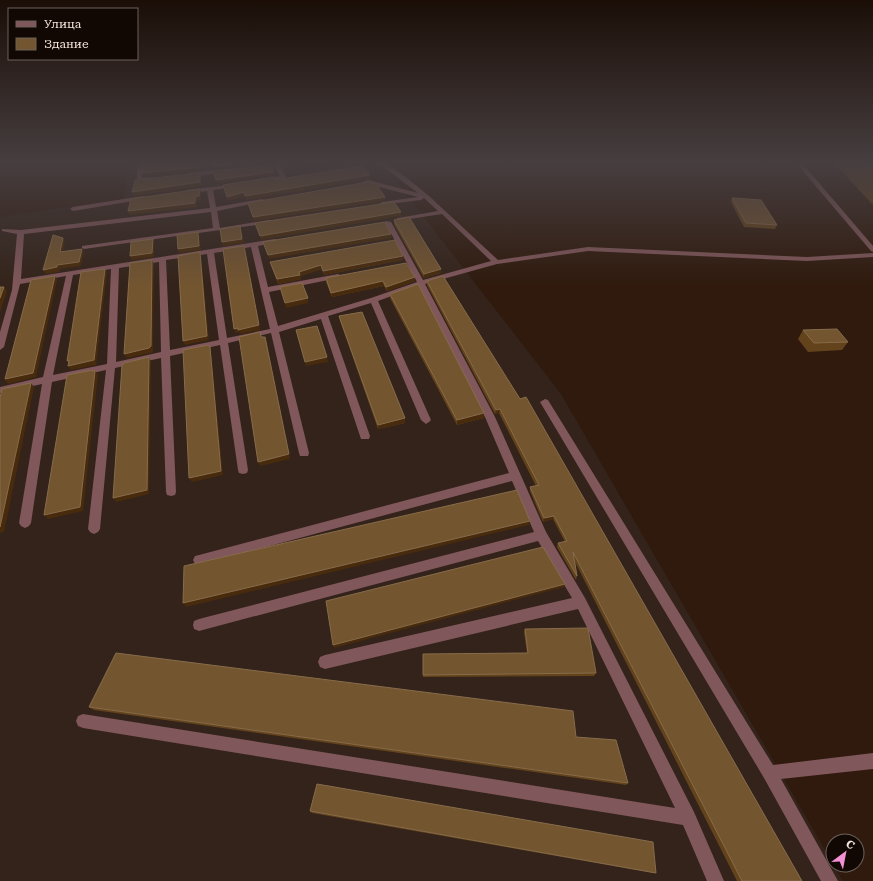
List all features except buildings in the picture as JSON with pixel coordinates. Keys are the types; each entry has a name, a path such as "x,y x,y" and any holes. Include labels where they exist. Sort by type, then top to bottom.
{"street":[{"path":"73,209 107,204"},
{"path":"212,204 218,230"},
{"path":"4,230 21,232 213,210 245,204"},
{"path":"374,205 380,204"},
{"path":"435,204 496,262"},
{"path":"834,204 873,250"},
{"path":"443,212 384,223 406,263 421,282 490,417 514,476 541,535 580,602 688,818 716,881"},
{"path":"84,247 218,230 280,220"},
{"path":"0,347 16,290 21,232"},
{"path":"16,282 285,239"},
{"path":"254,245 262,264 265,290 304,453"},
{"path":"0,390 48,378 275,330 374,300 421,282 496,262 588,248 806,258 873,255"},
{"path":"210,252 243,470"},
{"path":"162,259 167,353 171,492"},
{"path":"94,529 111,365 115,266"},
{"path":"25,523 48,378 70,273"},
{"path":"265,290 348,274"},
{"path":"374,300 426,420"},
{"path":"324,316 365,436"},
{"path":"545,402 769,773 830,881"},
{"path":"199,560 514,476"},
{"path":"199,625 541,535"},
{"path":"325,662 580,602"},
{"path":"83,721 688,818"},
{"path":"769,773 873,761"}],"shaded area":[{"path":"89,204 414,204 561,394 825,850 825,873 838,873 843,881 0,881 0,217"}]}
